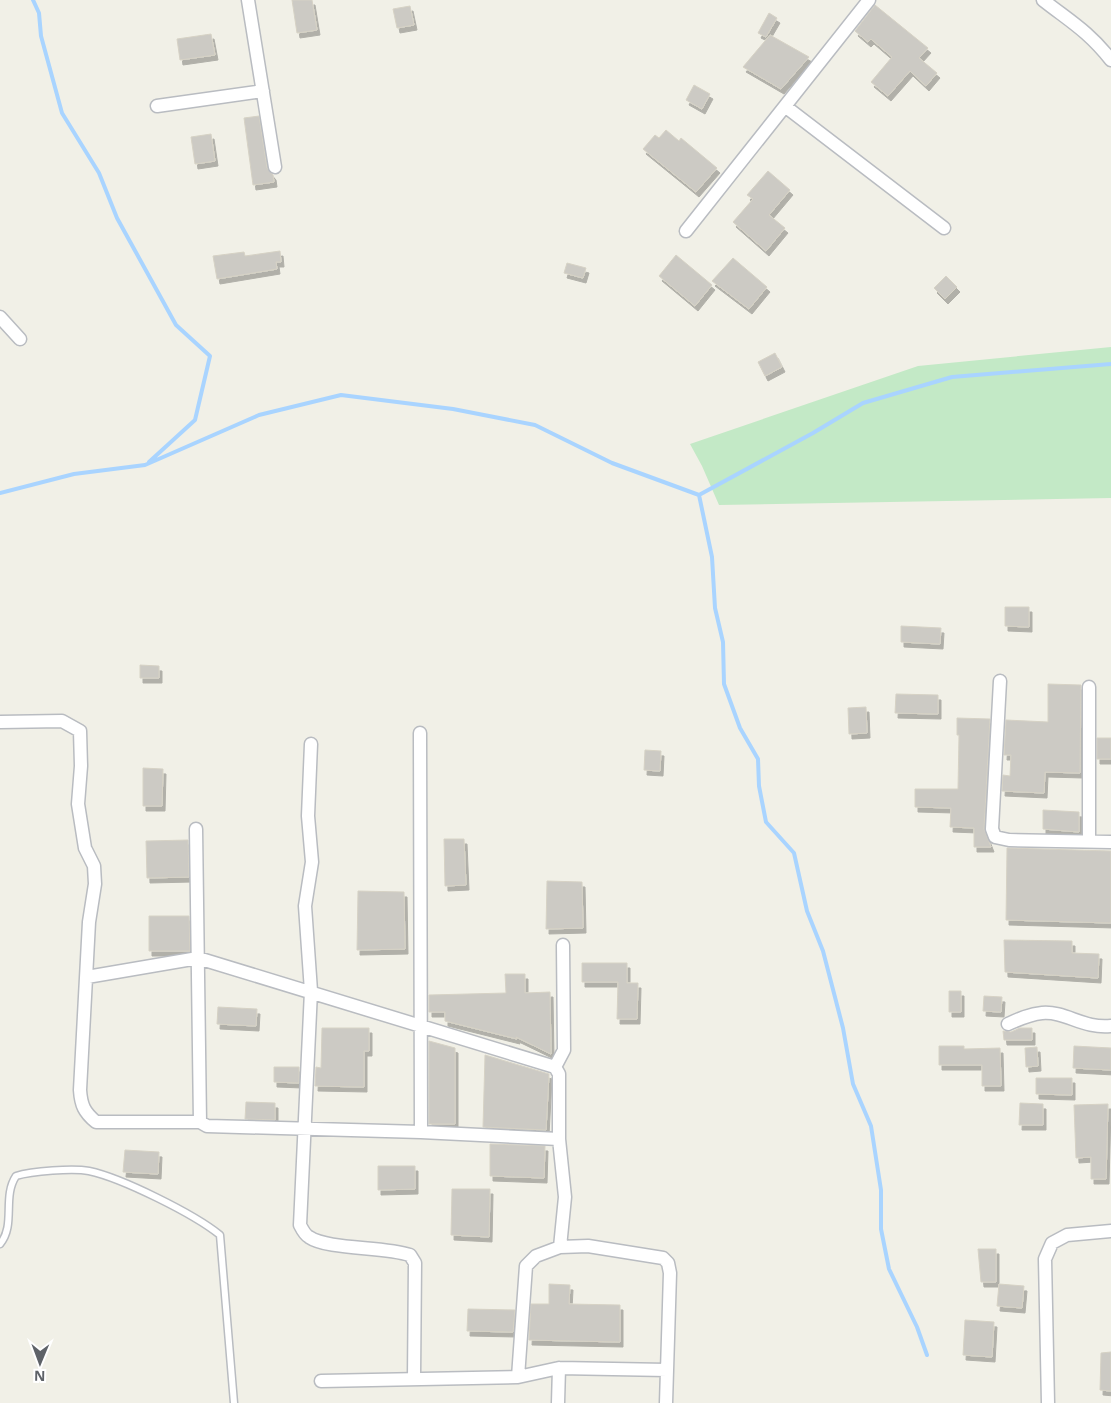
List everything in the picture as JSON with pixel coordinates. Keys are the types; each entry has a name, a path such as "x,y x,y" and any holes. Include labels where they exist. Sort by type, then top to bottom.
{"street":[{"path":"248,0 275,167"},
{"path":"686,231 869,0"},
{"path":"1043,0 1077,23 1097,42 1111,60"},
{"path":"157,106 263,91"},
{"path":"786,107 944,228"},
{"path":"0,318 20,340"},
{"path":"1000,681 992,829 995,837 1009,840 1111,842"},
{"path":"1089,687 1089,841"},
{"path":"0,722 62,720 80,730 81,766 78,804 85,848 94,866 95,884 89,922 80,1090 81,1103 85,1113 96,1122 200,1122 207,1126 421,1132 559,1139"},
{"path":"420,733 421,1132"},
{"path":"311,744 308,816 312,862 305,906 311,992 300,1225 308,1237 320,1242 410,1254 415,1263 414,1378"},
{"path":"196,830 198,1113 200,1122"},
{"path":"555,1067 564,1050 563,944"},
{"path":"87,977 198,958 421,1024 555,1067 559,1074 559,1139 565,1197 560,1248"},
{"path":"1008,1024 1032,1014 1043,1013 1064,1016 1089,1026 1111,1026"},
{"path":"1048,1403 1046,1259 1052,1243 1067,1235 1111,1232"},
{"path":"518,1377 526,1266 536,1256 560,1248 588,1246 663,1258 668,1263 666,1403"},
{"path":"321,1381 518,1377 559,1368 667,1370"},
{"path":"558,1403 559,1368"}],"lane":[{"path":"0,1244 6,1234 10,1186 16,1176 31,1172 88,1171 121,1182 206,1224 220,1235 234,1403"}],"green space":[{"path":"1111,347 1111,498 719,505 690,444 918,366"}],"building":[{"path":"292,0 312,0 317,30 297,33"},
{"path":"875,5 928,48 919,58 937,73 926,86 910,71 888,96 871,82 892,57 871,39 868,42 855,31"},
{"path":"410,6 414,25 397,28 393,9"},
{"path":"769,13 777,18 766,37 758,33"},
{"path":"211,34 215,55 180,60 177,39"},
{"path":"770,35 809,57 781,89 743,67"},
{"path":"694,85 710,94 702,109 686,100"},
{"path":"259,116 267,168 273,175 274,182 253,185 244,118"},
{"path":"666,130 679,141 681,138 717,168 696,192 643,149 655,135 659,138"},
{"path":"211,134 215,161 195,164 191,137"},
{"path":"768,171 790,190 769,215 785,228 766,251 733,222 753,199 747,195"},
{"path":"280,251 281,262 276,262 277,269 217,279 213,256 244,252 245,256"},
{"path":"676,255 712,285 695,306 659,276"},
{"path":"733,258 767,287 749,309 712,281"},
{"path":"567,263 586,268 583,278 564,273"},
{"path":"946,276 957,287 945,299 934,288"},
{"path":"775,353 782,367 765,376 758,362"},
{"path":"1005,607 1029,607 1029,627 1005,626"},
{"path":"901,626 941,628 940,644 901,642"},
{"path":"140,665 159,666 159,678 140,678"},
{"path":"1048,684 1081,685 1080,773 1045,772 1044,793 1002,791 1003,775 1010,776 1011,755 1004,755 1006,720 1048,722"},
{"path":"896,694 938,695 938,714 895,713"},
{"path":"866,707 867,733 849,734 848,708"},
{"path":"957,718 990,719 984,829 991,847 974,847 974,828 950,827 951,808 915,807 915,789 958,789 959,735 957,735"},
{"path":"1097,738 1111,738 1111,759 1097,759"},
{"path":"645,750 661,751 660,771 644,770"},
{"path":"143,768 163,769 162,806 143,806"},
{"path":"1043,810 1079,812 1079,832 1043,829"},
{"path":"444,839 464,839 466,885 445,886"},
{"path":"188,840 189,877 147,878 146,841"},
{"path":"1007,848 1111,851 1111,923 1006,920"},
{"path":"547,881 582,882 583,928 546,929"},
{"path":"358,891 404,892 405,949 357,950"},
{"path":"149,916 189,916 190,951 149,951"},
{"path":"1004,940 1072,941 1072,953 1099,954 1098,978 1005,972"},
{"path":"582,963 627,963 627,983 638,983 637,1019 617,1019 618,982 582,982"},
{"path":"505,974 525,974 525,993 550,992 551,1054 516,1037 517,1039 445,1021 445,1012 429,1012 429,995 506,993"},
{"path":"949,991 961,991 961,1012 949,1012"},
{"path":"984,996 1002,997 1001,1012 983,1011"},
{"path":"218,1007 257,1009 256,1026 217,1024"},
{"path":"322,1028 369,1028 369,1051 364,1051 364,1087 315,1086 316,1067 321,1068"},
{"path":"1020,1028 1032,1028 1032,1040 1004,1040 1003,1031 1011,1032"},
{"path":"429,1041 455,1048 455,1124 429,1124"},
{"path":"939,1046 964,1046 964,1049 1000,1048 1001,1086 982,1086 982,1065 939,1065"},
{"path":"1074,1046 1111,1048 1111,1070 1073,1068"},
{"path":"1037,1047 1038,1066 1026,1067 1025,1048"},
{"path":"485,1055 549,1074 546,1130 483,1127"},
{"path":"274,1067 299,1067 299,1083 274,1082"},
{"path":"1036,1078 1072,1078 1072,1095 1036,1094"},
{"path":"246,1102 275,1103 275,1120 245,1119"},
{"path":"1020,1103 1043,1104 1043,1125 1019,1125"},
{"path":"1108,1104 1106,1179 1091,1179 1091,1157 1076,1158 1074,1105"},
{"path":"490,1144 545,1146 544,1178 490,1176"},
{"path":"125,1150 159,1152 158,1174 123,1172"},
{"path":"378,1166 415,1166 415,1189 378,1190"},
{"path":"452,1189 490,1189 489,1237 451,1235"},
{"path":"978,1249 996,1249 996,1282 981,1282"},
{"path":"549,1284 570,1285 569,1304 620,1305 620,1342 529,1340 531,1304 549,1304"},
{"path":"999,1284 1024,1286 1022,1308 997,1306"},
{"path":"468,1309 515,1310 513,1332 467,1331"},
{"path":"965,1320 994,1322 992,1357 963,1355"},
{"path":"1111,1352 1111,1391 1100,1390 1101,1353"}],"waterway":[{"path":"33,0 39,13 41,36 62,113 99,173 117,218 176,325 210,356 195,420 149,462"},
{"path":"0,493 74,474 145,465 259,415 341,395 453,409 535,425 612,463 699,495 813,433 863,403 952,377 1111,364"},
{"path":"699,495 712,557 715,608 723,642 724,684 740,728 758,759 759,786 766,822 794,853 807,911 823,951 843,1028 853,1084 871,1126 881,1190 881,1229 889,1269 917,1327 927,1355"}]}
